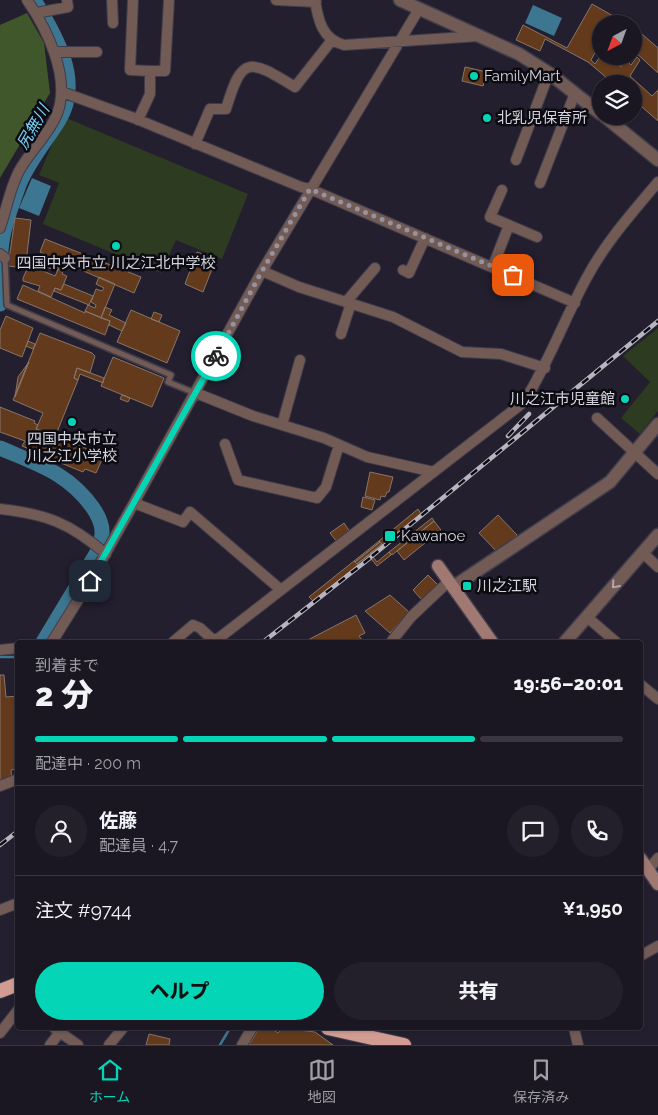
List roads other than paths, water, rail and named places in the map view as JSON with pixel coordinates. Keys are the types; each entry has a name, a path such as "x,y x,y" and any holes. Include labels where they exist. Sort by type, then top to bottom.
{"highway":[{"path":"0,992 15,985"},
{"path":"346,1030 364,1032 404,1045"}],"main road":[{"path":"438,566 491,640"},
{"path":"643,862 658,884"}],"street":[{"path":"0,228 16,177 56,115 66,92 57,52 39,12 27,0"},
{"path":"39,12 68,7 67,0"},
{"path":"112,0 113,23"},
{"path":"133,0 130,70 150,71 165,71 169,0"},
{"path":"276,0 316,1 320,24 324,33 332,40 344,45 481,36"},
{"path":"400,0 519,54 549,73 592,106"},
{"path":"53,640 106,554 262,271 419,9"},
{"path":"195,144 210,109 226,109 240,72 246,68 256,67 294,87 332,40"},
{"path":"57,52 97,52"},
{"path":"138,120 150,94 150,71"},
{"path":"516,160 549,73"},
{"path":"66,92 301,188 310,189 493,266 575,303"},
{"path":"540,183 575,93"},
{"path":"615,125 658,160"},
{"path":"175,640 193,625 200,628 214,640 219,638 524,402 545,368 575,303 603,250 658,182"},
{"path":"502,190 490,217 537,237"},
{"path":"493,266 509,225"},
{"path":"403,270 409,273 425,238"},
{"path":"341,334 349,302 375,268"},
{"path":"262,271 299,287 393,317 462,352 501,354 545,368"},
{"path":"282,425 300,360"},
{"path":"196,393 378,460 434,472"},
{"path":"597,418 658,474"},
{"path":"393,640 411,617 451,584 610,482 658,424"},
{"path":"226,444 238,480 317,498 326,488 339,445"},
{"path":"134,503 183,522 190,512 280,589"},
{"path":"0,509 52,518 92,542 106,554"},
{"path":"567,640 658,534"},
{"path":"643,553 658,567"},
{"path":"587,618 614,640"},
{"path":"0,650 15,648"},
{"path":"643,686 658,699"},
{"path":"0,786 15,780"},
{"path":"648,870 658,858"},
{"path":"0,910 15,904"},
{"path":"643,954 658,946"},
{"path":"0,1033 15,1014"},
{"path":"50,1045 57,1030 78,1045"},
{"path":"110,1045 121,1030"},
{"path":"242,1045 251,1030"},
{"path":"574,1030 578,1045"}],"lane":[{"path":"2,256 7,305 171,375 168,382 196,393"}],"water":[{"path":"533,5 562,18 554,36 525,23"},
{"path":"32,178 51,186 39,216 19,208"}],"waterway":[{"name":"尻無川","path":"0,304 1,251 8,218 23,176 59,120 66,105 68,90 63,58 50,28 34,0"},
{"name":"尻無川","path":"0,448 51,471 74,486 93,508 101,525 102,536 96,554 44,640"},
{"path":"0,657 15,657"},
{"path":"220,1045 229,1030"}],"railway":[{"path":"372,556 658,321"},
{"path":"508,436 529,414"},
{"path":"266,640 370,558"},
{"path":"0,845 15,833"}],"place":[{"name":"FamilyMart","path":"474,76"},
{"name":"北乳児保育所","path":"487,118"},
{"name":"四国中央市立 川之江北中学校","path":"116,246"},
{"name":"川之江市児童館","path":"625,399"},
{"name":"四国中央市立 川之江小学校","path":"72,422"},
{"name":"Kawanoe","path":"390,536"},
{"name":"川之江駅","path":"467,586"}]}
